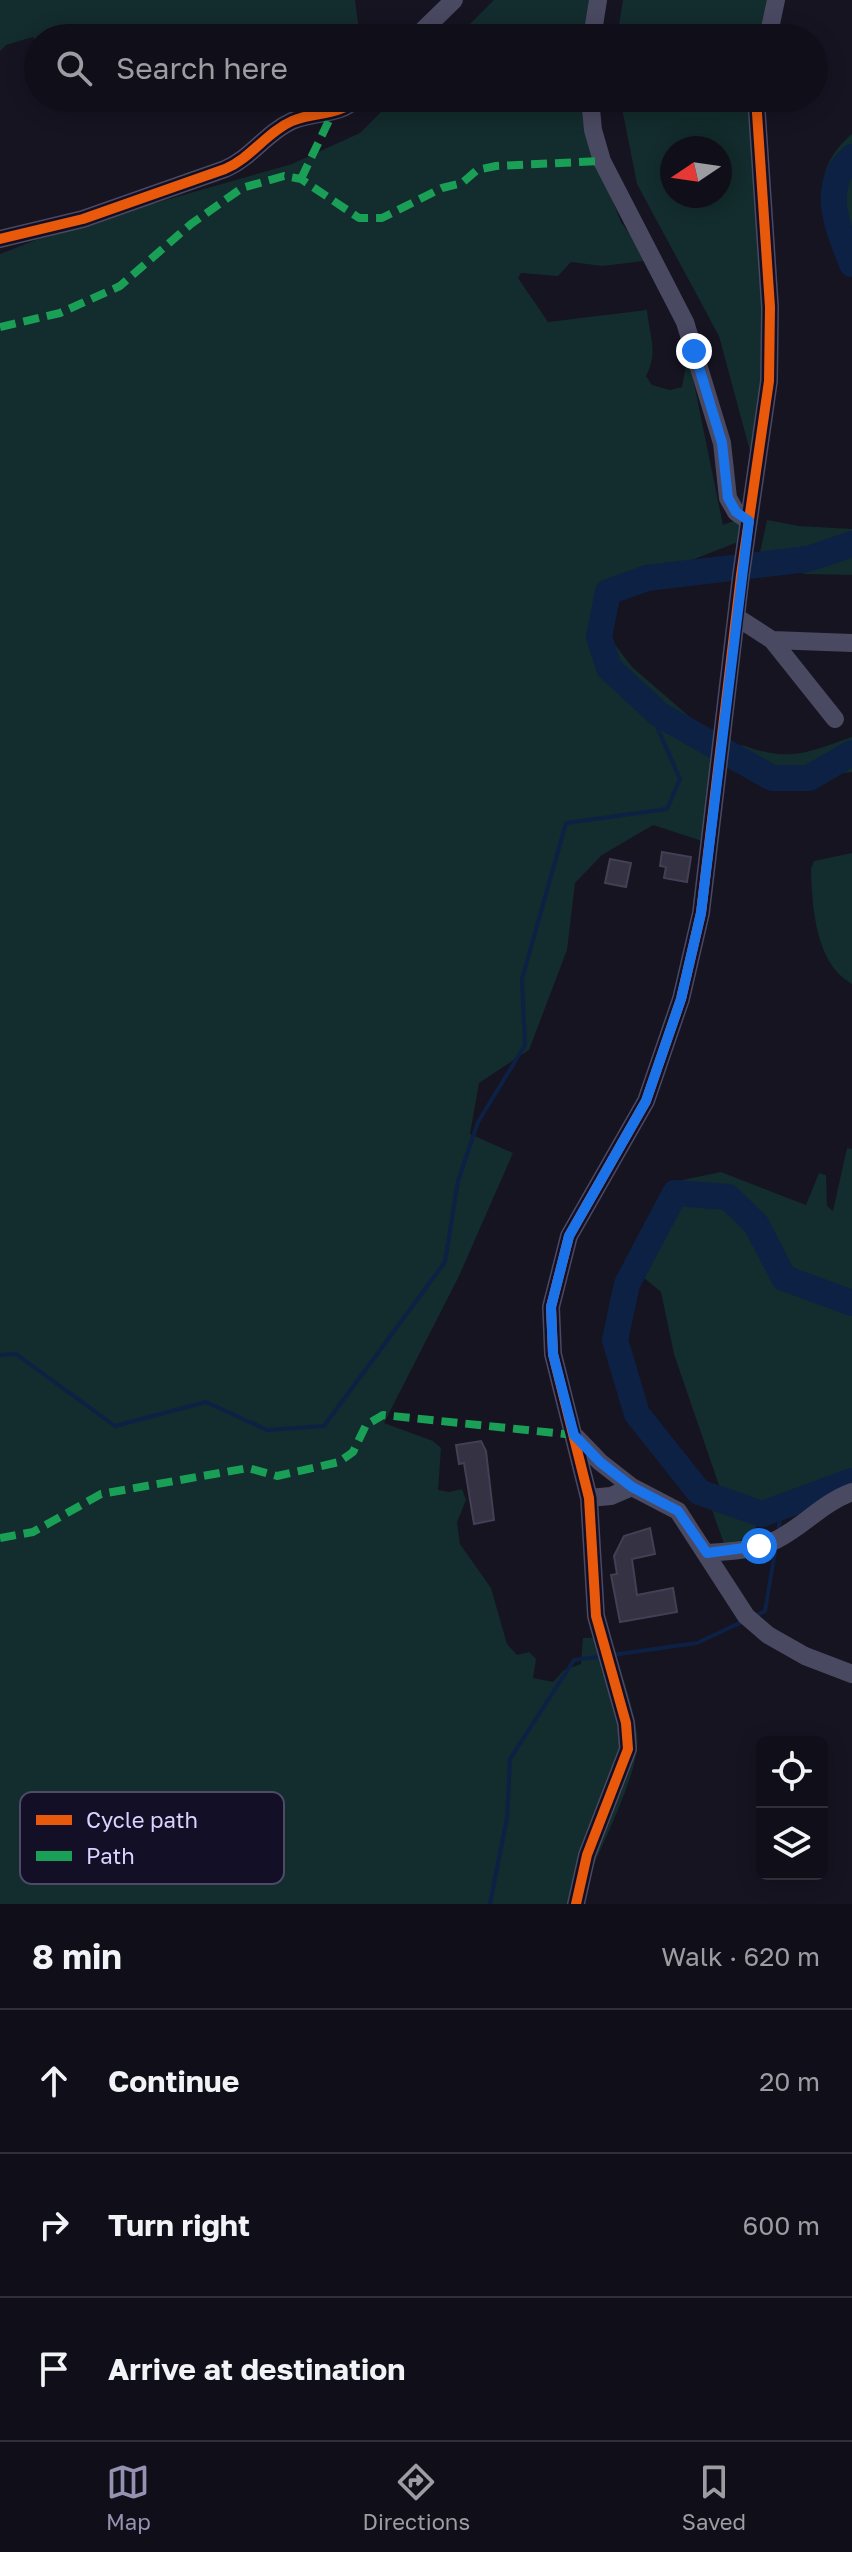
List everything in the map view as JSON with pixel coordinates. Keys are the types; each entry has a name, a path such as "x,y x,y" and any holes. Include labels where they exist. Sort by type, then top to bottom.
{"street":[{"path":"429,24 454,0"},
{"path":"594,24 598,0"},
{"path":"771,24 776,0"},
{"path":"0,239 83,219 225,169 241,162 291,121 332,112"},
{"path":"591,112 602,161 685,322 722,443 728,498 748,530"},
{"path":"576,1904 587,1855 628,1749 626,1723 596,1616 589,1498 550,1329 555,1281 569,1236 646,1101 681,999 701,913 725,733 741,575 769,381 770,307 757,112"},
{"path":"738,618 772,640 835,719"},
{"path":"772,640 852,643"},
{"path":"574,1435 600,1462 632,1487 678,1511 707,1553 729,1594 746,1616 768,1635 805,1656 852,1674"},
{"path":"589,1498 611,1496 632,1487"},
{"path":"707,1553 740,1550 777,1540 825,1503 852,1492"}],"green space":[{"path":"0,0 355,0 358,24 24,24 24,40 6,45 0,51"},
{"path":"494,0 606,0 603,12 593,24 470,24"},
{"path":"623,0 775,0 769,24 619,24"},
{"path":"381,112 590,112 601,171 621,222 655,270 644,261 602,266 571,262 558,276 521,273 518,278 548,322 647,310 653,351 646,376 652,385 670,390 682,387 688,354 723,525 741,518 738,542 656,574 614,583 603,603 605,620 616,646 632,667 691,718 718,733 702,841 653,825 602,855 575,883 567,950 529,1050 479,1083 470,1134 513,1153 459,1276 384,1423 433,1441 441,1448 438,1490 449,1492 462,1489 466,1500 457,1522 460,1544 491,1588 507,1644 517,1655 529,1652 536,1659 533,1678 553,1682 564,1670 581,1664 583,1638 611,1637 632,1710 637,1751 624,1794 578,1904 0,1904 0,254 64,229 292,164 360,133"},
{"path":"623,112 754,112 765,352 750,451 719,336 637,184"},
{"path":"852,134 852,276 826,221 823,184 827,167"},
{"path":"767,520 799,526 852,529 852,575 805,574 759,557"},
{"path":"852,737 852,772 780,782 753,778 740,772 742,745 786,754 811,751"},
{"path":"852,853 852,984 830,963 823,949 815,916 811,869 814,861"},
{"path":"847,1148 852,1149 852,1485 806,1506 770,1515 727,1552 712,1510 723,1497 674,1354 661,1292 637,1272 635,1254 673,1182 721,1172 806,1205 819,1173 826,1175 827,1206 833,1211"}],"building":[{"path":"662,852 691,857 687,882 664,878 666,867 660,866"},
{"path":"610,859 631,863 626,887 605,883"},
{"path":"481,1441 486,1451 494,1520 474,1524 464,1463 459,1464 456,1445"},
{"path":"650,1528 655,1554 632,1559 637,1595 673,1588 677,1612 620,1622 611,1575 617,1574 614,1556 624,1536"}],"waterway":[{"path":"852,157 836,181 834,195 837,222 852,264"},
{"path":"852,544 808,559 647,578 608,592 599,637 609,668 660,715 772,778 809,778 852,753"},
{"path":"0,1355 16,1354 115,1426 206,1402 267,1430 324,1426 445,1262 458,1181 478,1122 525,1045 522,979 566,823 667,809 680,779 658,729 660,715"},
{"path":"852,1303 784,1278 756,1224 728,1197 675,1193 627,1284 615,1340 637,1414 699,1492 762,1514 852,1481"},
{"path":"778,1533 782,1506"},
{"path":"753,1617 765,1611 776,1546"},
{"path":"612,1655 697,1643 742,1622"},
{"path":"490,1904 507,1818 510,1759 574,1660 603,1656"}],"marked path":[{"path":"301,179 333,112"},
{"path":"0,327 60,313 120,286 191,224 242,188 284,176 301,179 359,218 382,218 442,188 462,183 477,170 496,166 602,161"},
{"path":"0,1538 33,1532 101,1494 248,1468 277,1476 339,1462 353,1452 366,1425 383,1415 574,1435"}],"cycle path":[{"path":"0,239 83,219 225,169 292,121 330,112"},
{"path":"576,1904 587,1855 628,1749 626,1723 596,1616 589,1498 553,1354 551,1307 569,1236 646,1101 681,999 701,913 741,575 769,381 770,307 757,112"}],"route":[{"path":"694,351 722,443 728,498 736,512 749,521 719,790 701,913 681,999 646,1101 569,1236 555,1281 550,1329 553,1354 574,1435 600,1462 632,1487 678,1511 707,1553 759,1546"}]}
